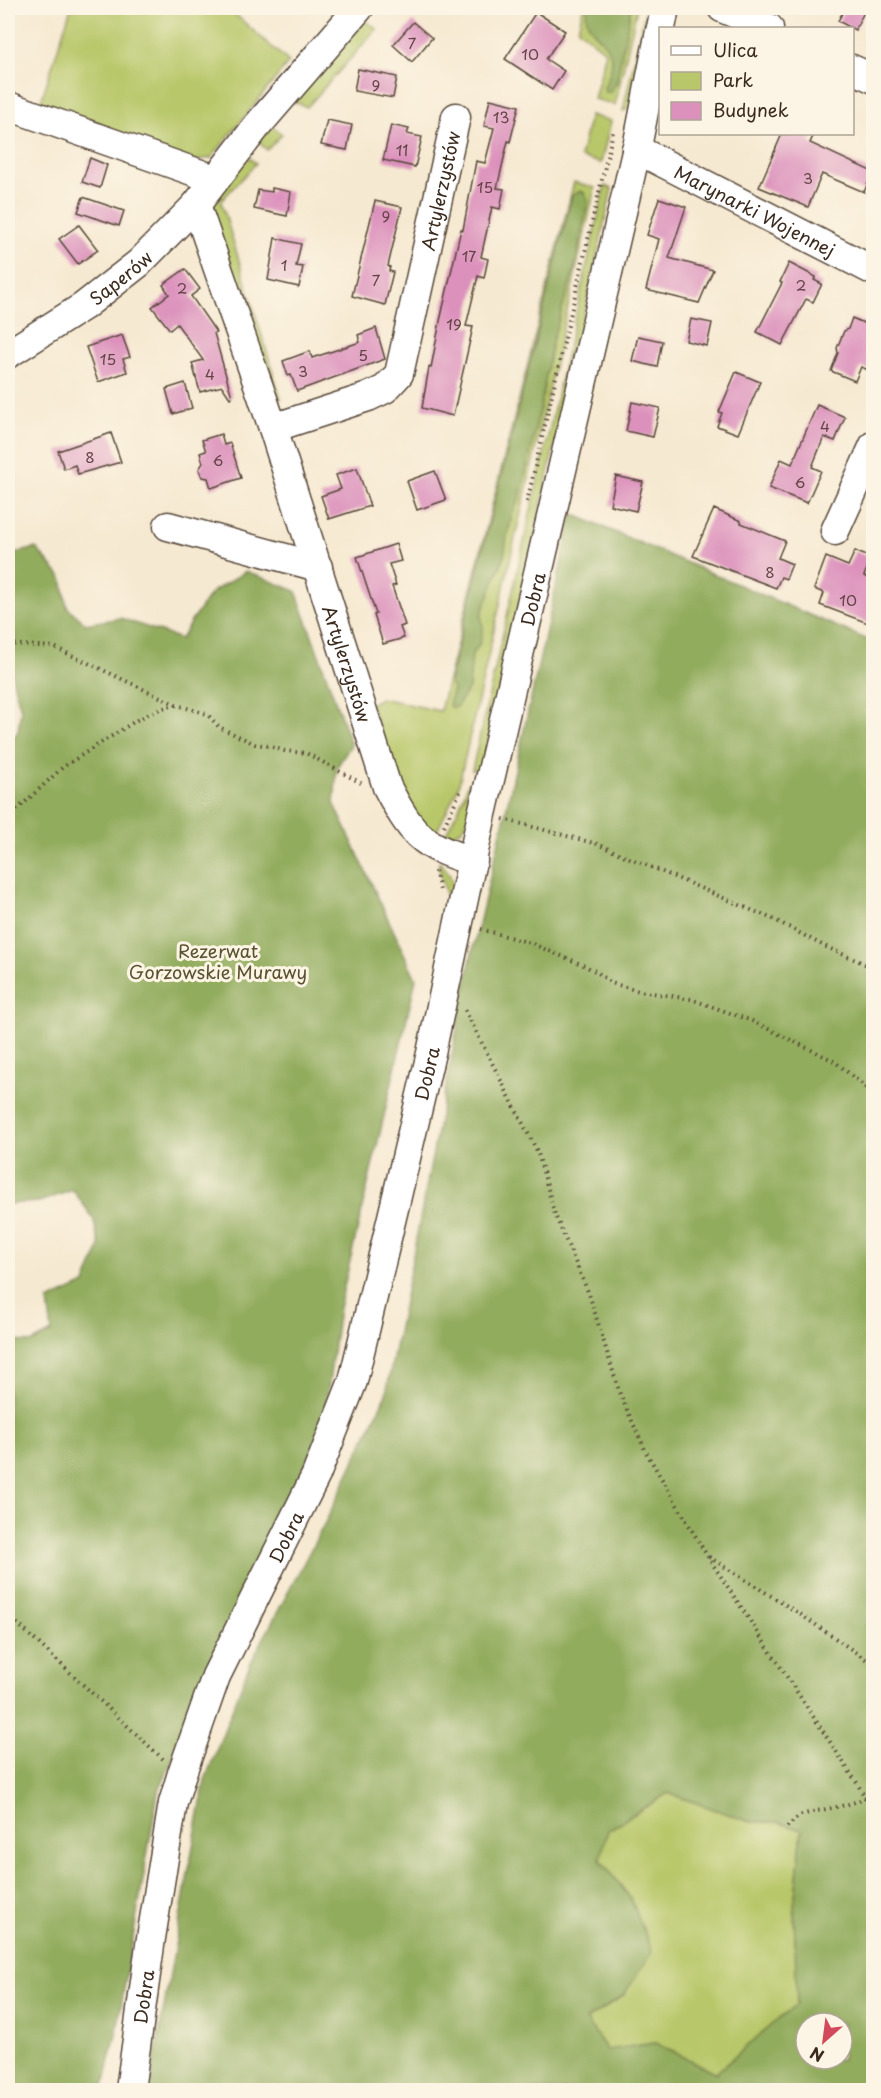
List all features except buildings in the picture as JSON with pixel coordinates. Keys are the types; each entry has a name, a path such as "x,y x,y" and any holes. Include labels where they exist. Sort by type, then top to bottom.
{"street":[{"name":"Saperów","path":"8,354 68,318 139,263 196,205 257,126 359,8"},
{"name":"Dobra","path":"662,27 665,8"},
{"path":"722,8 767,27"},
{"name":"Dobra","path":"130,2091 173,1803 182,1773 216,1676 316,1475 353,1381 393,1217 482,814 636,149 659,40"},
{"path":"854,70 873,79"},
{"path":"8,106 215,179"},
{"name":"Artylerzystów","path":"273,428 368,397 385,389 399,374 456,117"},
{"name":"Marynarki Wojennej","path":"636,149 873,271"},
{"name":"Artylerzystów","path":"196,205 273,428 387,787 401,814 424,841 473,861"},
{"path":"835,531 873,445"},
{"path":"168,526 318,567"}],"path":[{"path":"526,509 614,126"},
{"path":"8,644 54,647 177,705 207,714 219,727 255,744 306,753 363,784"},
{"path":"8,818 63,767 137,720 162,708 177,705"},
{"path":"437,848 439,836 464,781"},
{"path":"482,814 597,844 775,920 873,968"},
{"path":"459,924 530,943 581,964 597,972 611,983 639,991 691,999 752,1021 834,1061 863,1084 873,1098"},
{"path":"463,1008 538,1153 555,1215 590,1294 620,1394 646,1452 706,1554 865,1798 873,1814"},
{"path":"706,1554 800,1614 873,1665"},
{"path":"8,1615 164,1760 182,1773"},
{"path":"787,1827 800,1816 865,1798 873,1792"}],"green space":[{"path":"71,8 228,8 289,62 211,158 186,162 39,107"},
{"path":"583,8 637,8 615,105 594,99 606,52 578,29"},
{"path":"588,8 631,8 616,84 610,92 605,92 604,88 611,68 611,56 587,21"},
{"path":"646,8 654,8 631,107 623,111"},
{"path":"362,18 377,29 307,107 290,100"},
{"path":"590,115 611,121 601,163 580,157"},
{"path":"269,124 282,134 267,150 256,140"},
{"path":"244,154 256,163 221,201 281,399 270,401 207,209"},
{"path":"574,182 595,188 458,788 435,835 411,813 370,704 381,698 440,711"},
{"path":"605,186 612,189 481,772 472,770"},
{"path":"580,191 585,193 588,201 574,271 552,342 541,405 520,498 513,512 504,557 481,615 483,628 480,643 472,654 469,688 457,706 452,708 449,705 453,689 449,682 572,196"},
{"path":"572,514 873,642 873,2090 149,2090 205,1780 249,1666 328,1517 386,1394 471,957","holes":["668,1793 751,1822 778,1822 802,1830 794,1907 797,2005 716,2073 655,2043 607,2050 586,2020 623,1996 652,1952 631,1899 600,1859 608,1830"]},
{"name":"Rezerwat Gorzowskie Murawy","path":"36,548 62,578 67,607 86,624 120,618 181,639 212,592 246,571 296,591 351,745 337,767 334,803 416,979 339,1308 323,1427 158,1792 117,2030 103,2090 8,2090 8,1334 11,1340 31,1343 52,1332 48,1301 85,1284 100,1246 93,1218 73,1190 39,1202 8,1204 8,748 18,731 21,710 11,663 15,634 8,602 8,555"},
{"path":"469,782 479,783 469,817 460,831 444,837 459,808"},
{"path":"439,862 451,877 454,894 450,912 442,929 446,899"},
{"path":"668,1793 751,1822 778,1822 802,1830 794,1907 797,2005 716,2073 655,2043 607,2050 586,2020 623,1996 631,1900 600,1859 608,1830"}]}
